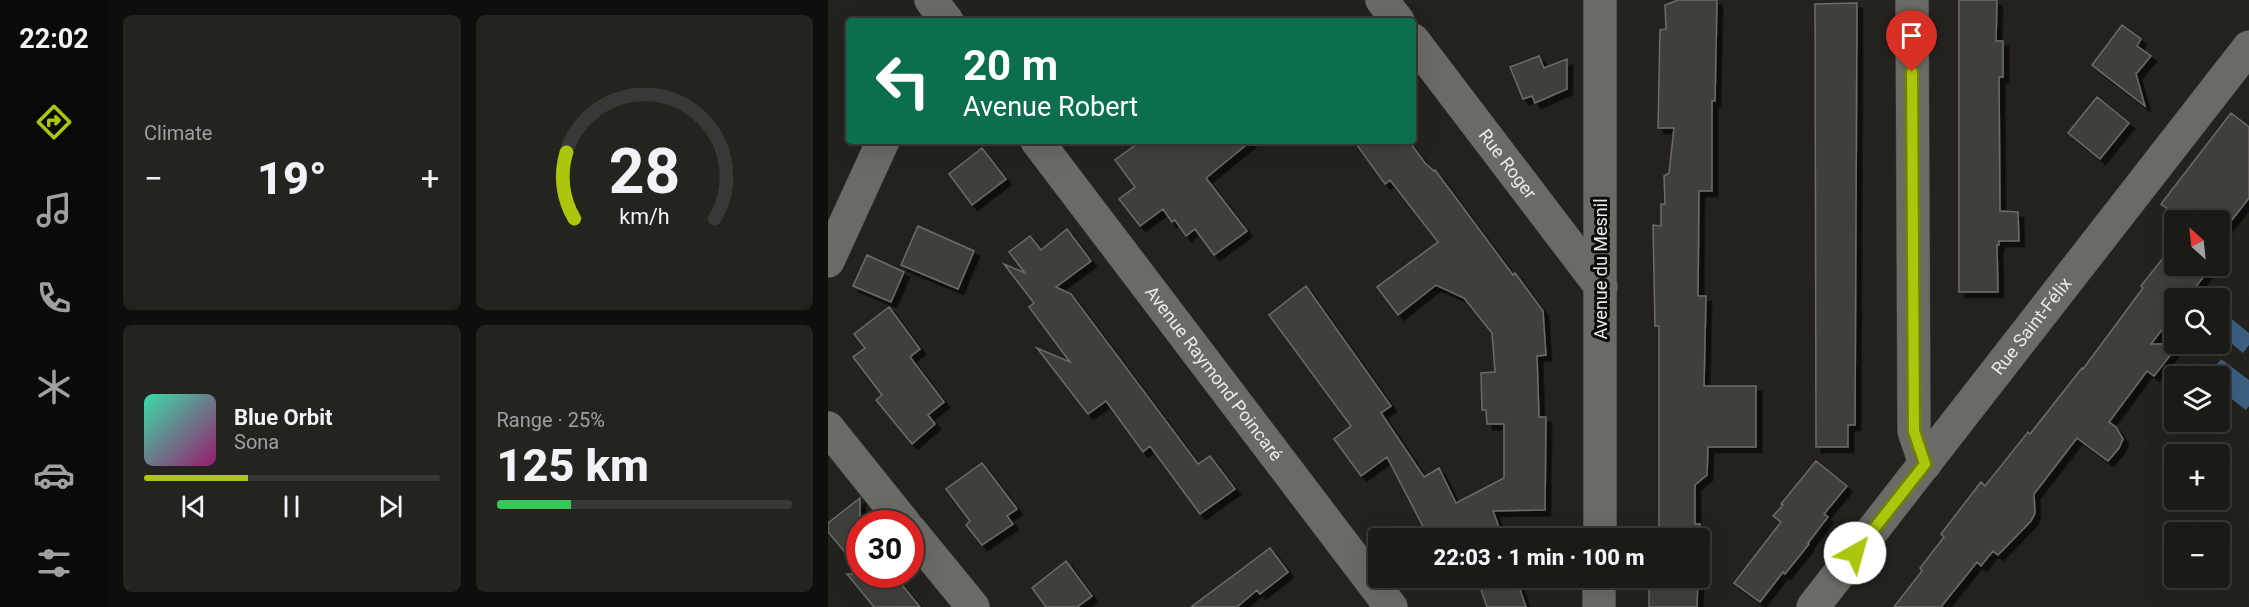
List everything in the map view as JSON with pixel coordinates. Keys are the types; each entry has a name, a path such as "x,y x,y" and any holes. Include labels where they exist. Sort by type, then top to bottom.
{"street":[{"path":"1383,0 1396,18"},
{"name":"Avenue du Mesnil","path":"1600,0 1600,528"},
{"path":"1912,0 1914,431 1925,464"},
{"name":"Rue Roger","path":"1416,44 1601,287"},
{"name":"Rue Saint-Félix","path":"1813,607 2249,47"},
{"path":"828,261 882,144"},
{"name":"Avenue Raymond Poincaré","path":"1039,144 1391,607"},
{"path":"828,428 895,510"},
{"path":"924,547 973,607"},
{"path":"1599,588 1599,607"}],"water":[{"path":"2230,318 2249,333 2249,345 2243,353 2230,342"},
{"path":"2221,359 2249,380 2249,406 2246,410 2230,398 2230,366 2216,366"}],"building":[{"path":"1678,0 1717,0 1715,101 1712,101 1712,191 1699,191 1698,296 1706,296 1704,386 1756,386 1756,447 1708,447 1707,475 1695,485 1695,524 1700,524 1700,528 1659,528 1659,326 1655,326 1653,225 1661,226 1661,204 1665,204 1664,176 1669,173 1674,128 1658,128 1660,30 1666,29 1665,5"},
{"path":"1959,0 1997,0 1996,41 2003,41 2003,77 1999,77 2000,211 2018,212 2019,241 1999,241 1997,245 1998,292 1959,292"},
{"path":"1857,3 1855,425 1848,425 1848,447 1816,447 1815,4"},
{"path":"2122,25 2141,39 2137,46 2151,56 2136,74 2145,106 2092,65"},
{"path":"1539,56 1544,68 1567,59 1567,89 1535,103 1532,96 1523,99 1510,67"},
{"path":"2097,97 2129,123 2100,159 2068,133"},
{"path":"2231,113 2249,127 2249,198 2230,222 2230,210 2169,210 2161,204"},
{"path":"1137,144 1247,144 1206,178 1247,231 1214,255 1195,229 1186,236 1175,220 1172,222 1163,209 1140,226 1119,199 1135,187 1115,160"},
{"path":"1356,144 1411,144 1425,163 1435,170 1513,275 1515,273 1543,311 1546,355 1537,356 1539,417 1546,417 1545,510 1493,511 1499,528 1424,528 1387,457 1361,476 1334,439 1351,426 1269,315 1306,286 1391,406 1381,413 1424,477 1439,468 1456,503 1504,478 1504,424 1487,424 1486,410 1482,410 1481,373 1495,372 1492,333 1464,298 1436,285 1398,315 1377,287 1438,242 1390,180 1385,184"},
{"path":"982,148 1006,179 972,205 949,174"},
{"path":"918,226 974,251 958,289 901,265"},
{"path":"1067,229 1091,261 1056,287 1071,294 1198,464 1210,456 1235,489 1200,514 1150,446 1143,452 1106,401 1088,414 1037,348 1070,362 1029,307 1034,303 1004,264 1025,273 1009,252 1030,236 1041,250"},
{"path":"867,255 904,272 891,302 853,286"},
{"path":"2164,257 2164,276 2204,276 2195,288 2164,288 2164,327 2151,344 2164,344 2164,354 2171,354 2154,376 2147,371 2109,422 2116,427 2123,439 2119,448 2108,461 2077,438 2034,494 2035,513 2031,521 1998,555 1993,551 1981,566 1977,562 1941,607 1894,607 1922,571 1920,568 1944,537 1941,534 1981,482 1985,486 2028,432 2030,434 2083,369 2143,288 2141,286"},
{"path":"889,307 920,349 910,357 944,402 928,415 935,424 912,444 876,400 882,395 853,357 865,348 854,334"},
{"path":"1816,461 1847,486 1824,514 1828,517 1809,544 1760,602 1734,583 1781,522 1773,516 1783,505 1781,504"},
{"path":"982,463 1017,509 1007,516 1013,524 982,545 966,525 970,521 946,489"},
{"path":"860,498 860,510 846,510 846,553 828,532 828,523"},
{"path":"1270,548 1288,572 1260,594 1257,590 1237,607 1191,607"},
{"path":"1066,561 1092,596 1077,607 1046,607 1032,588"},
{"path":"858,588 904,588 920,607 874,607"},
{"path":"1480,588 1519,588 1526,607 1487,607"},
{"path":"1649,588 1698,588 1697,607 1649,607"}],"route":[{"path":"1855,553 1925,464 1914,431 1912,72"}]}
